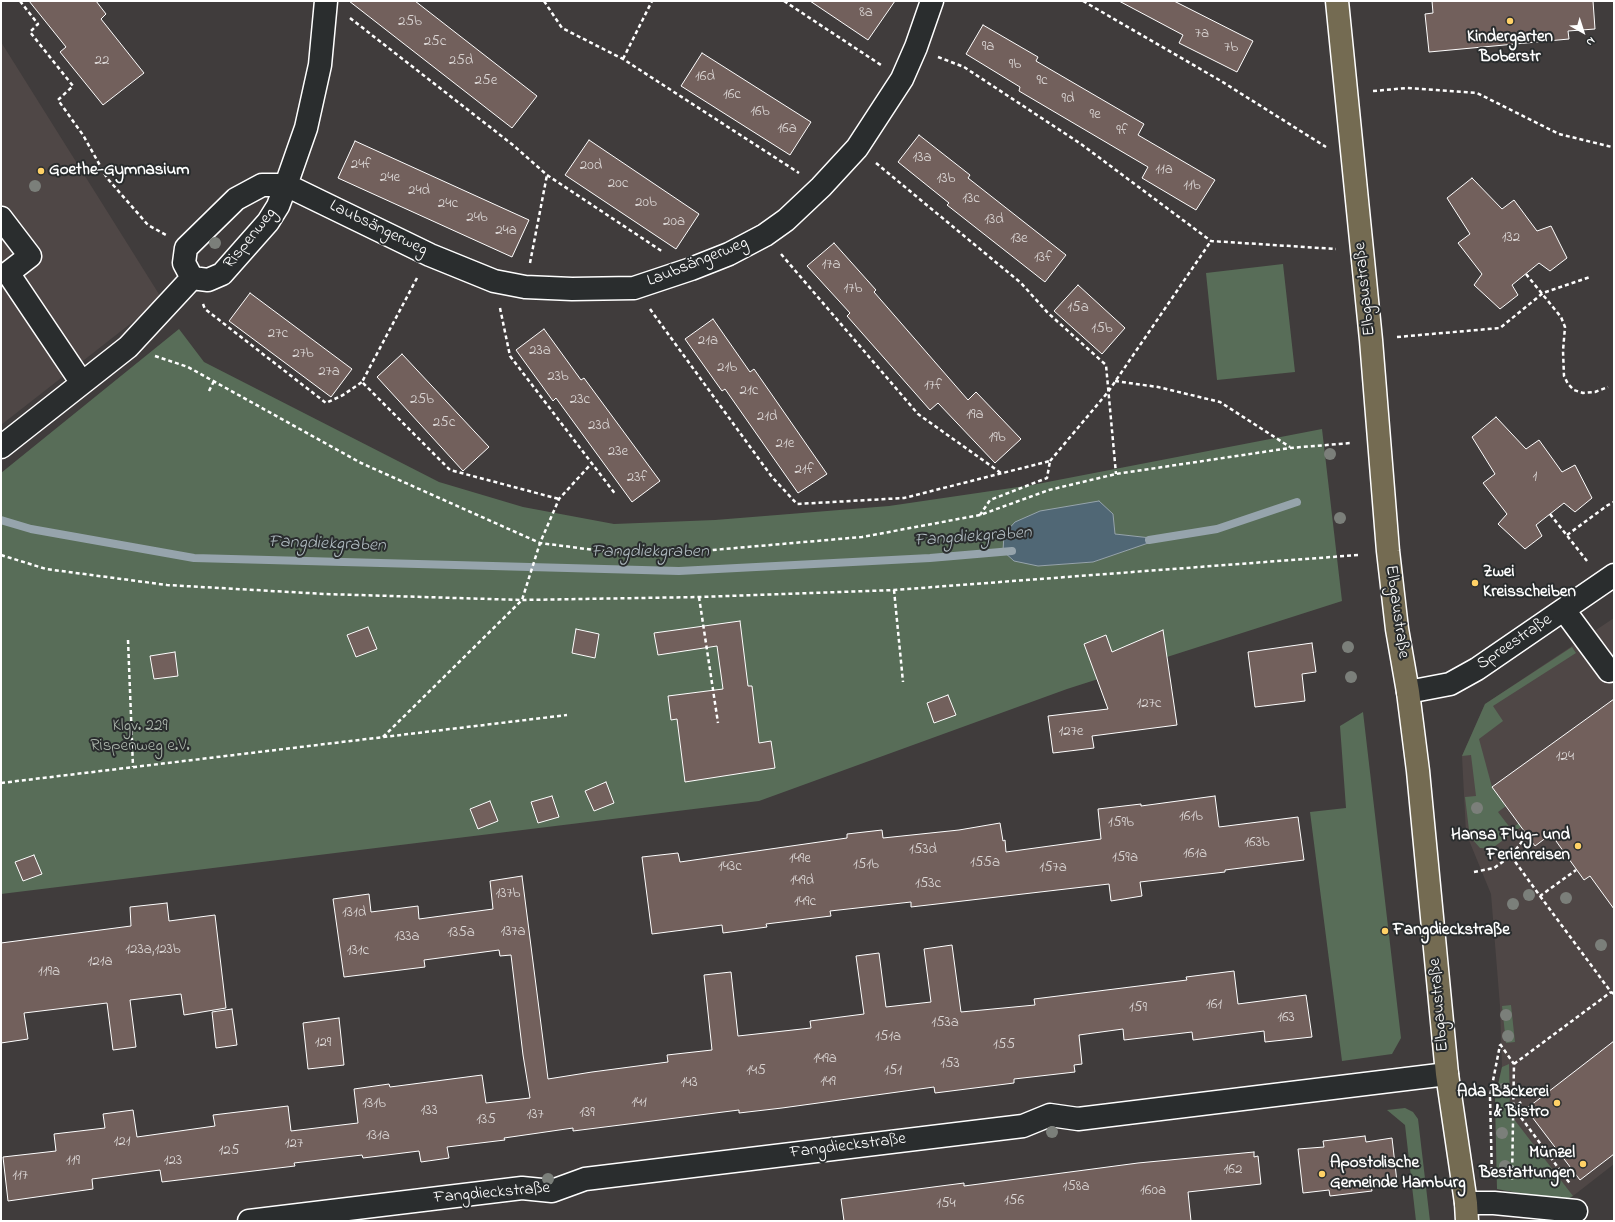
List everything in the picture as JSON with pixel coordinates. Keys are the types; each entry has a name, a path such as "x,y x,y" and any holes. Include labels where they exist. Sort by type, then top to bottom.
{"main road":[{"name":"Elbgaustraße","path":"1337,1 1371,340 1388,551 1397,629 1408,692 1420,785 1447,1074 1467,1212"}],"street":[{"name":"Rispenweg","path":"192,278 208,280 222,274 268,222 278,206 306,128 320,65 326,1"},
{"name":"Laubsängerweg","path":"286,185 430,255 494,281 526,286 572,289 634,288 690,270 729,254 765,235 786,220 821,187 857,148 902,79 916,47 932,1"},
{"name":"Rispenweg","path":"186,248 236,199 262,185 286,185"},
{"path":"1,218 30,256 8,273 82,383"},
{"path":"1,446 128,347 192,278 184,263 186,248"},
{"name":"Spreestraße","path":"1408,692 1450,684 1478,669 1614,575"},
{"path":"1564,610 1609,671"},
{"name":"Fangdieckstraße","path":"249,1221 522,1188 552,1190 585,1179 1023,1126 1050,1115 1078,1119 1447,1074"},
{"path":"1467,1212 1499,1204 1575,1200"}],"path":[{"path":"20,1 38,24 30,32 73,86 58,100 83,135 107,178 148,225 186,248"},
{"path":"544,1 562,28 623,59 821,187"},
{"path":"623,59 652,1"},
{"path":"784,1 902,79"},
{"path":"1083,1 1221,81 1326,147"},
{"path":"347,15 513,145 547,175 690,270"},
{"path":"916,47 964,67 1081,144 1211,242 1342,249"},
{"path":"1373,91 1408,88 1477,93 1559,134 1612,146"},
{"path":"857,148 1021,283 1048,313 1106,365 1116,474"},
{"path":"526,286 547,175"},
{"path":"765,235 918,414 1001,474"},
{"path":"980,515 990,500 1047,478 1050,461 1108,392 1211,242"},
{"path":"192,278 205,309 326,403 343,395 362,382 430,255"},
{"path":"1526,274 1543,293 1560,317 1565,327 1564,376 1568,384 1574,390 1583,393 1595,392 1608,387"},
{"path":"1397,337 1500,328 1543,293 1590,277"},
{"path":"494,281 510,356 616,495"},
{"path":"634,288 772,477 797,504 904,498 1050,461"},
{"path":"128,347 188,367 361,463 540,543 610,552 702,551 862,537 980,515 1049,490 1116,474 1290,448 1351,443"},
{"path":"209,392 214,381"},
{"path":"1115,381 1158,387 1220,402 1290,448"},
{"path":"362,382 450,470 559,499"},
{"path":"383,737 522,600 540,543 559,499 591,464"},
{"path":"1567,535 1614,502"},
{"path":"1550,514 1587,561"},
{"path":"1,556 46,569 166,586 325,594 522,600 699,597 894,590 1358,555"},
{"path":"894,590 904,682"},
{"path":"699,597 718,723"},
{"path":"128,640 133,767"},
{"path":"1,783 567,715"},
{"path":"1474,872 1494,868 1511,856 1527,835"},
{"path":"1511,856 1613,993 1514,1064"},
{"path":"1540,896 1576,870"},
{"path":"1500,1044 1514,1064 1514,1108 1512,1192 1499,1204 1490,1096 1500,1044"},
{"path":"1514,1108 1521,1102"},
{"path":"1514,1108 1575,1200"}],"shaded area":[{"name":"Goethe-Gymnasium","path":"1,42 162,299 1,425"},
{"path":"1614,618 1614,1164 1573,1196 1565,1200 1557,1200 1497,1189 1495,1098 1502,1067 1500,1006 1491,894 1466,833 1462,756 1485,704"}],"green space":[{"path":"1283,264 1295,372 1217,380 1206,273"},
{"name":"Klgv. 229 Rispenweg e.V.","path":"179,329 204,362 439,482 523,507 614,524 715,520 889,506 1032,485 1322,429 1342,601 1067,689 759,801 1,894 1,473","holes":["1113,514 1115,535 1159,539 1093,562 1037,566"]},
{"path":"1572,647 1576,653 1493,706 1503,721 1479,739 1492,787 1506,806 1498,812 1511,829 1519,823 1521,827 1491,849 1480,848 1473,840 1469,830 1465,797 1476,796 1471,755 1462,756 1485,704"},
{"path":"1363,712 1401,1038 1392,1054 1342,1061 1310,812 1346,808 1340,726"},
{"path":"1511,1005 1515,1042 1506,1043 1502,1006"},
{"path":"1509,1064 1510,1114 1573,1196 1565,1200 1557,1200 1497,1189 1495,1098 1502,1067"},
{"path":"1405,1108 1413,1112 1418,1119 1430,1221 1416,1221 1405,1125 1387,1110"}],"water":[{"path":"1099,501 1113,514 1115,534 1160,539 1093,562 1038,566 1014,561 1003,551 1004,534 1015,522 1040,511"}],"building":[{"path":"29,1 96,1 106,14 101,19 144,73 103,105 60,52 66,47"},
{"path":"349,1 415,1 537,96 512,128"},
{"path":"810,1 895,1 868,40"},
{"path":"1119,1 1174,1 1253,41 1237,72 1179,43 1183,35"},
{"name":"Kindergarten Boberstr","path":"1432,1 1593,1 1595,29 1568,31 1569,39 1429,52 1425,14 1433,13"},
{"path":"983,25 1038,57 1036,61 1144,124 1138,135 1215,180 1196,210 1142,178 1148,167 1019,91 1020,87 966,54"},
{"path":"702,53 811,122 790,155 681,86"},
{"path":"919,135 970,175 968,178 1066,255 1045,282 947,205 949,203 898,162"},
{"path":"589,140 699,214 676,249 565,175"},
{"path":"355,141 529,220 512,257 338,178"},
{"path":"1472,178 1502,209 1514,200 1537,231 1551,226 1567,258 1550,271 1539,263 1512,285 1518,295 1500,309 1474,285 1482,274 1458,243 1470,234 1447,198"},
{"path":"834,243 876,290 874,292 968,400 976,392 1021,439 995,463 938,403 930,410 847,316 850,313 807,266"},
{"path":"1078,285 1125,328 1102,354 1054,311"},
{"path":"250,293 352,369 331,397 229,321"},
{"path":"713,319 750,372 754,369 827,474 798,493 725,389 722,391 685,339"},
{"path":"544,329 581,380 584,378 660,481 632,502 556,398 553,401 516,350"},
{"path":"402,354 489,447 463,471 377,377"},
{"path":"1496,417 1526,449 1539,440 1562,472 1575,465 1592,498 1575,512 1564,503 1536,525 1542,536 1525,549 1498,524 1507,514 1483,483 1495,474 1472,437"},
{"path":"740,621 748,686 752,686 759,743 771,741 775,768 685,782 677,719 671,720 668,696 723,689 717,646 658,655 654,633"},
{"path":"368,627 377,649 356,657 347,635"},
{"path":"576,629 599,634 595,658 572,653"},
{"path":"1163,630 1177,725 1092,736 1094,748 1053,753 1048,716 1108,709 1084,644 1106,635 1112,652"},
{"path":"1312,643 1316,672 1302,674 1305,701 1255,707 1248,652"},
{"path":"175,652 178,676 154,679 150,656"},
{"path":"948,695 956,715 934,723 927,703"},
{"path":"1614,699 1614,909 1590,876 1584,880 1551,834 1535,846 1492,787"},
{"path":"606,782 614,803 594,811 585,791"},
{"path":"552,796 559,817 538,823 531,802"},
{"path":"1215,796 1219,827 1298,817 1304,860 1225,870 1225,872 1140,882 1142,896 1111,901 1109,884 911,907 911,902 830,911 831,916 766,924 767,927 723,933 722,925 652,934 642,857 678,853 680,862 847,838 847,834 882,830 883,838 959,830 1000,823 1003,841 1005,840 1006,852 1101,839 1098,809 1141,804 1141,806"},
{"path":"490,801 498,821 478,829 470,809"},
{"path":"34,855 42,874 23,881 15,862"},
{"path":"522,876 548,1079 668,1062 667,1055 712,1050 704,975 731,972 738,1036 811,1028 810,1021 864,1014 856,956 879,953 886,1007 931,1002 924,949 952,945 961,1012 1035,1005 1034,999 1187,980 1186,977 1234,971 1238,1004 1306,995 1312,1037 1265,1042 1264,1031 1193,1040 1192,1032 1124,1040 1123,1029 1079,1035 1082,1064 1074,1065 1075,1072 1014,1079 1014,1083 935,1093 934,1087 739,1113 739,1110 573,1131 573,1128 504,1138 505,1140 447,1147 449,1158 421,1162 419,1151 363,1158 362,1155 294,1163 295,1166 162,1182 160,1170 92,1179 93,1189 8,1201 3,1157 56,1151 54,1134 105,1128 103,1114 133,1110 137,1137 215,1126 213,1115 288,1106 291,1131 358,1123 354,1089 389,1084 390,1087 482,1075 486,1103 530,1098 523,1055 511,955 500,956 499,950 424,960 425,967 344,977 333,899 369,894 371,912 418,906 419,919 493,909 490,881"},
{"path":"167,903 169,921 215,915 226,1008 184,1015 181,994 130,1000 136,1047 113,1050 107,1003 24,1013 28,1039 1,1043 1,943 131,926 130,907"},
{"path":"232,1009 237,1045 216,1048 212,1012"},
{"path":"339,1018 344,1065 308,1069 303,1023"},
{"path":"1614,1041 1614,1154 1580,1180 1526,1109"},
{"path":"1365,1136 1366,1142 1392,1138 1397,1182 1371,1185 1372,1191 1330,1196 1329,1190 1303,1193 1298,1149 1324,1147 1323,1141"},
{"path":"1254,1152 1254,1157 1258,1156 1261,1184 1188,1192 1191,1221 844,1221 841,1199 964,1183 964,1186 1138,1163"}],"waterway":[{"name":"Fangdiekgraben","path":"1149,540 1217,529 1297,502"},
{"name":"Fangdiekgraben","path":"1,520 31,529 194,558 679,571 930,558 1012,551"}],"place":[{"name":"Kindergarten Boberstr","path":"1510,21"},
{"name":"Goethe-Gymnasium","path":"41,171"},
{"name":"Zwei Kreisscheiben","path":"1475,583"},
{"name":"Hansa Flug- und Ferienreisen","path":"1578,846"},
{"name":"Fangdieckstraße","path":"1385,931"},
{"name":"Ada Bäckerei & Bistro","path":"1557,1103"},
{"name":"Münzel Bestattungen","path":"1583,1164"},
{"name":"Apostolische Gemeinde Hamburg","path":"1322,1174"}]}
